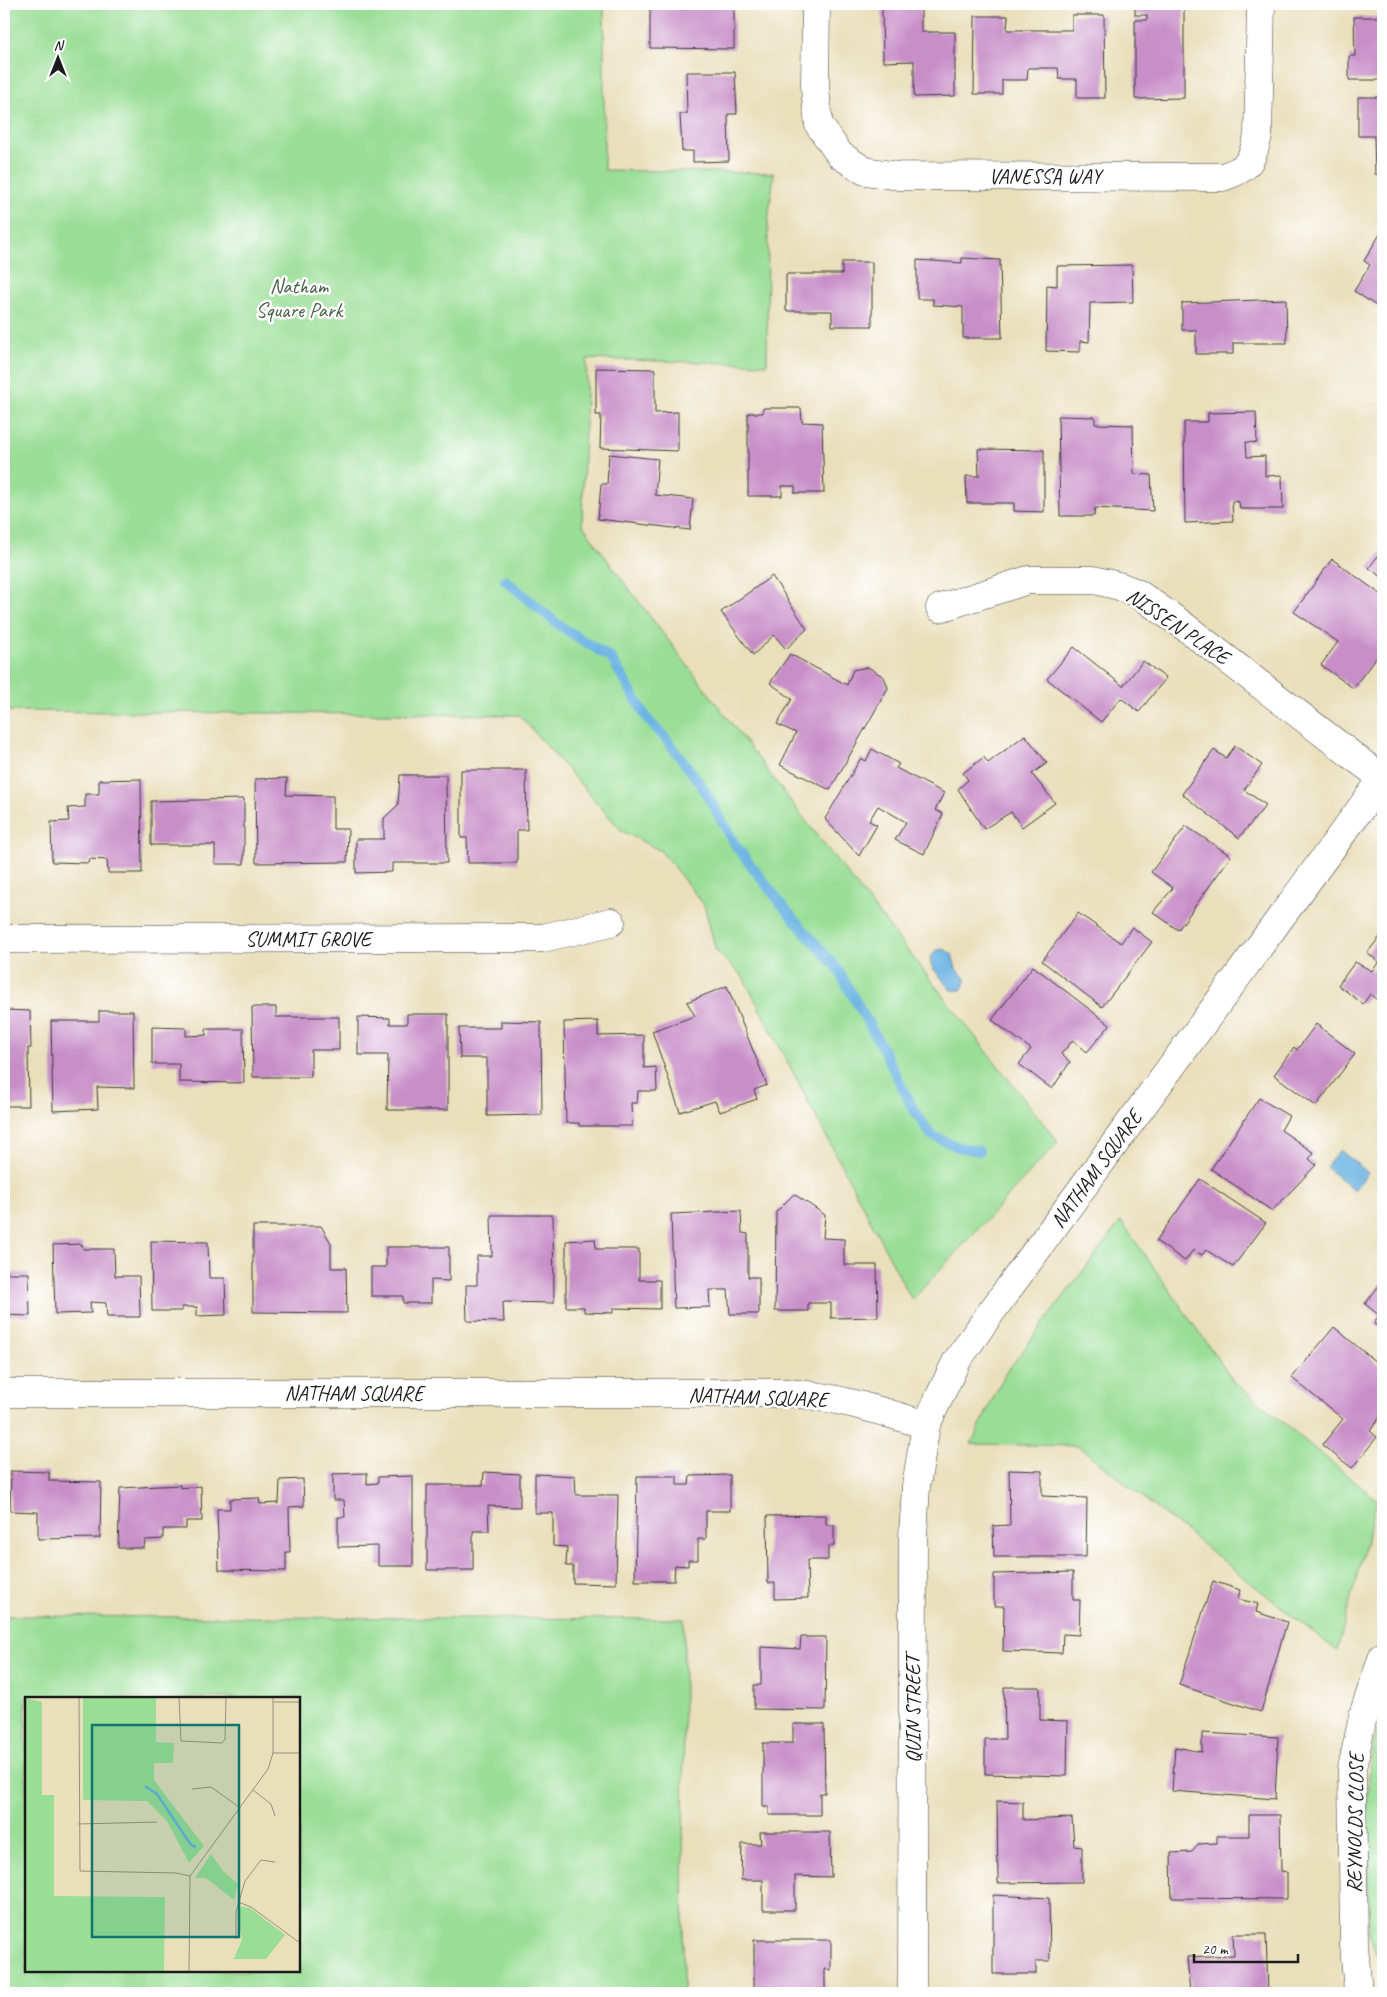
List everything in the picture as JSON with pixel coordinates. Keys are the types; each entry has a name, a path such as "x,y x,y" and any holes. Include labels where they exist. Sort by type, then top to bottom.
{"street":[{"name":"VANESSA WAY","path":"816,4 815,89 819,125 840,155 865,171 898,176 1223,177 1242,171 1253,156 1258,136 1261,4"},
{"name":"NISSEN PLACE","path":"940,608 1028,580 1094,580 1119,586 1137,593 1180,623 1383,778"},
{"name":"NATHAM SQUARE","path":"4,1393 788,1393 814,1395 867,1406 926,1425 956,1362 989,1315 1383,778"},
{"name":"SUMMIT GROVE","path":"4,939 542,938 610,922"},
{"name":"QUIN STREET","path":"912,1993 913,1537 916,1486 926,1425"},
{"name":"REYNOLDS CLOSE","path":"1358,1993 1354,1944 1352,1768 1364,1712 1382,1666"}],"green space":[{"name":"Natham Square Park","path":"4,4 604,4 604,170 774,173 768,222 767,364 587,359 582,524 614,569 812,829 1058,1142 912,1300 743,977 716,951 704,905 661,851 622,831 519,715 4,711"},
{"path":"1121,1221 1234,1382 1377,1500 1337,1651 1078,1446 971,1444 1005,1374"},
{"path":"4,1616 684,1619 683,1993 4,1993"},
{"path":"1383,1722 1383,1964 1375,1952 1369,1932 1367,1822 1371,1760 1376,1737"}],"water":[{"path":"944,949 952,954 956,969 967,980 961,990 951,990 932,967 930,958 937,950"},
{"path":"1340,1150 1368,1173 1354,1190 1326,1167"}],"building":[{"path":"686,4 734,4 734,49 650,48 650,9 686,9"},
{"path":"1135,4 1184,4 1184,98 1135,99 1135,20 1147,20 1147,15 1135,15"},
{"path":"882,7 921,7 921,32 955,32 955,96 914,97 914,61 883,62"},
{"path":"1072,15 1104,15 1105,98 1077,98 1077,79 1059,79 1058,68 1028,68 1027,80 1002,80 1002,94 974,94 975,16 1008,16 1007,30 1072,30"},
{"path":"1354,17 1383,17 1383,80 1349,80 1349,56 1355,56"},
{"path":"686,72 735,72 737,114 728,114 729,161 693,162 693,151 682,151 680,114 687,114"},
{"path":"1358,97 1383,97 1383,174 1375,174 1374,136 1358,136"},
{"path":"1383,229 1383,305 1381,309 1354,291 1370,265 1364,261"},
{"path":"962,258 1000,260 1002,338 963,338 963,307 933,305 933,299 917,299 917,260 962,263"},
{"path":"842,262 872,262 872,326 832,326 832,311 786,311 786,274 842,274"},
{"path":"1132,265 1133,302 1090,303 1089,342 1080,341 1080,352 1046,351 1047,285 1057,286 1057,266"},
{"path":"1286,299 1287,343 1233,343 1233,354 1196,354 1196,330 1182,330 1182,303"},
{"path":"596,368 655,369 655,413 678,412 678,451 600,448 601,415 596,415"},
{"path":"763,408 801,408 802,422 822,423 824,493 795,493 795,486 782,486 782,496 748,496 748,413 763,413"},
{"path":"1256,412 1257,443 1246,442 1247,457 1265,456 1265,476 1282,475 1283,509 1240,509 1239,502 1232,501 1233,521 1185,523 1184,422 1208,422 1208,413"},
{"path":"1058,416 1095,417 1095,424 1133,425 1134,474 1151,475 1153,511 1095,508 1094,516 1060,516"},
{"path":"978,449 1044,450 1044,512 1014,511 1014,503 967,503 966,476 979,476"},
{"path":"609,454 658,459 655,495 693,499 690,530 598,519 601,484 607,484"},
{"path":"1383,549 1383,578 1369,568"},
{"path":"1332,559 1383,596 1383,649 1353,688 1321,665 1338,642 1294,612"},
{"path":"772,576 807,629 786,649 774,635 753,655 721,612"},
{"path":"1074,647 1123,686 1143,661 1166,678 1139,712 1121,698 1101,722 1047,679"},
{"path":"790,654 847,685 853,670 868,667 884,677 888,688 830,790 780,765 796,733 777,724 792,699 770,683"},
{"path":"1025,735 1047,763 1032,774 1055,803 1022,827 1011,812 984,829 958,789 968,780 963,773 984,757 988,763"},
{"path":"1235,746 1262,765 1244,790 1266,805 1239,838 1182,794 1214,750 1226,758"},
{"path":"872,749 899,764 896,768 944,793 935,810 943,814 924,854 895,840 906,822 878,806 869,821 877,825 859,856 825,819 861,758 866,761"},
{"path":"461,770 526,770 527,830 517,830 517,863 468,863 467,838 461,838"},
{"path":"400,775 446,775 447,863 392,863 392,872 356,873 356,839 384,839 384,818 398,805"},
{"path":"287,778 286,795 333,796 333,829 348,829 347,862 256,863 255,779"},
{"path":"141,779 142,873 108,873 107,860 89,859 88,863 52,862 51,822 69,821 68,808 85,807 85,794 99,794 99,780"},
{"path":"244,799 244,864 215,864 215,845 151,845 151,801"},
{"path":"1186,826 1231,856 1178,930 1153,912 1173,888 1151,872"},
{"path":"1078,913 1121,943 1132,927 1152,942 1102,1007 1042,961"},
{"path":"1383,933 1383,1005 1370,994 1363,1004 1338,985 1355,962 1372,971 1379,962 1367,953"},
{"path":"1033,966 1110,1025 1087,1052 1073,1040 1061,1054 1070,1062 1052,1089 1019,1064 1031,1049 992,1020"},
{"path":"727,986 767,1085 754,1090 757,1099 720,1112 715,1101 680,1112 652,1031 695,1016 687,1002"},
{"path":"252,1007 276,1007 276,1017 339,1017 339,1050 311,1050 311,1077 253,1077"},
{"path":"4,1010 30,1011 31,1048 28,1048 29,1106 4,1106"},
{"path":"99,1011 133,1011 134,1088 97,1087 98,1109 53,1111 51,1021 99,1021"},
{"path":"407,1014 448,1014 448,1110 387,1110 388,1055 358,1055 358,1017 390,1018 390,1024 407,1024"},
{"path":"501,1021 541,1022 542,1115 487,1116 487,1058 460,1058 459,1028 501,1028"},
{"path":"598,1021 598,1036 644,1035 644,1068 656,1067 657,1091 638,1091 637,1103 631,1103 632,1126 579,1126 579,1123 566,1123 564,1022"},
{"path":"1316,1024 1355,1054 1316,1106 1274,1075 1294,1047 1297,1050"},
{"path":"152,1027 186,1028 186,1036 206,1035 206,1029 243,1029 244,1083 179,1082 179,1064 152,1064"},
{"path":"1259,1098 1289,1116 1281,1130 1314,1153 1309,1159 1316,1165 1272,1211 1211,1169"},
{"path":"1200,1179 1266,1223 1233,1267 1206,1250 1202,1255 1193,1250 1185,1261 1156,1241"},
{"path":"794,1194 825,1215 823,1238 844,1239 844,1265 877,1265 878,1317 831,1318 831,1303 808,1303 808,1311 775,1311 776,1212"},
{"path":"741,1211 742,1233 748,1234 748,1277 759,1277 759,1314 730,1314 728,1290 709,1290 710,1307 674,1308 671,1214"},
{"path":"491,1215 553,1215 554,1303 503,1302 504,1322 467,1321 466,1285 477,1285 477,1256 492,1256"},
{"path":"253,1226 321,1226 331,1243 331,1268 346,1268 347,1313 253,1312"},
{"path":"595,1239 596,1249 639,1249 639,1280 660,1280 660,1309 613,1308 613,1313 584,1312 584,1307 566,1307 566,1241"},
{"path":"151,1241 208,1242 209,1278 225,1278 226,1315 197,1316 197,1307 182,1307 182,1311 152,1311"},
{"path":"82,1244 83,1249 114,1249 115,1276 139,1276 140,1317 107,1317 106,1303 90,1302 91,1313 55,1314 53,1245"},
{"path":"386,1247 449,1247 449,1281 431,1280 431,1303 403,1303 403,1296 371,1296 371,1267 386,1267"},
{"path":"4,1273 29,1273 30,1316 4,1315"},
{"path":"1383,1280 1383,1330 1374,1324 1379,1315 1365,1304"},
{"path":"1334,1327 1383,1368 1383,1413 1370,1431 1377,1437 1352,1468 1322,1445 1343,1419 1292,1378"},
{"path":"1009,1470 1042,1471 1042,1496 1087,1498 1086,1557 994,1557 993,1526 1010,1525"},
{"path":"11,1471 49,1472 49,1481 101,1482 100,1538 38,1539 38,1512 10,1511"},
{"path":"484,1472 520,1474 520,1507 488,1506 489,1531 473,1531 473,1570 427,1570 427,1485 483,1485"},
{"path":"367,1473 367,1484 378,1483 378,1477 413,1476 413,1566 378,1566 378,1546 338,1547 338,1517 345,1517 344,1500 333,1500 333,1474"},
{"path":"535,1474 575,1476 576,1495 618,1495 616,1584 573,1583 573,1566 566,1566 567,1547 553,1546 553,1513 535,1513"},
{"path":"730,1475 730,1511 706,1511 706,1539 698,1539 698,1560 688,1560 688,1566 675,1565 674,1581 635,1581 637,1476 677,1476 677,1485 689,1485 690,1476"},
{"path":"303,1479 304,1506 289,1507 290,1552 286,1552 286,1571 219,1570 217,1509 230,1509 230,1499 259,1498 260,1504 279,1503 280,1480"},
{"path":"180,1485 180,1488 201,1486 202,1521 186,1521 186,1529 163,1529 163,1539 145,1540 144,1548 118,1548 120,1488"},
{"path":"826,1515 826,1525 834,1525 834,1546 828,1546 828,1560 807,1560 808,1598 775,1599 775,1583 768,1583 767,1516"},
{"path":"1073,1572 1073,1600 1080,1600 1079,1635 1063,1634 1062,1653 1003,1651 1004,1606 994,1606 994,1574"},
{"path":"1213,1581 1240,1590 1238,1599 1258,1604 1256,1612 1287,1622 1261,1712 1179,1685"},
{"path":"801,1637 826,1637 825,1710 754,1709 754,1685 761,1685 761,1647 800,1649"},
{"path":"1004,1687 1040,1687 1040,1720 1068,1721 1067,1776 985,1774 985,1739 1005,1739"},
{"path":"793,1724 824,1724 825,1793 820,1793 820,1815 769,1815 769,1807 763,1807 763,1743 793,1743"},
{"path":"1202,1733 1278,1737 1275,1799 1172,1791 1175,1747 1202,1752"},
{"path":"997,1801 1023,1802 1023,1820 1072,1818 1074,1846 1082,1847 1082,1882 998,1883"},
{"path":"1249,1815 1280,1815 1281,1871 1287,1872 1287,1899 1172,1898 1171,1853 1192,1852 1199,1844 1217,1843 1217,1836 1249,1836"},
{"path":"760,1832 830,1832 831,1877 795,1876 795,1910 763,1910 763,1880 741,1880 742,1844 761,1844"},
{"path":"993,1895 1049,1898 1050,1961 1036,1961 1036,1974 993,1974"},
{"path":"1233,1934 1266,1934 1268,1993 1190,1993 1187,1957 1234,1955"},
{"path":"754,1940 831,1940 831,1970 825,1969 825,1993 754,1993"}],"waterway":[{"path":"505,580 560,626 611,658 648,720 667,740 702,786 736,846 786,910 837,968 883,1049 912,1107 931,1135 958,1147 979,1151"}]}
